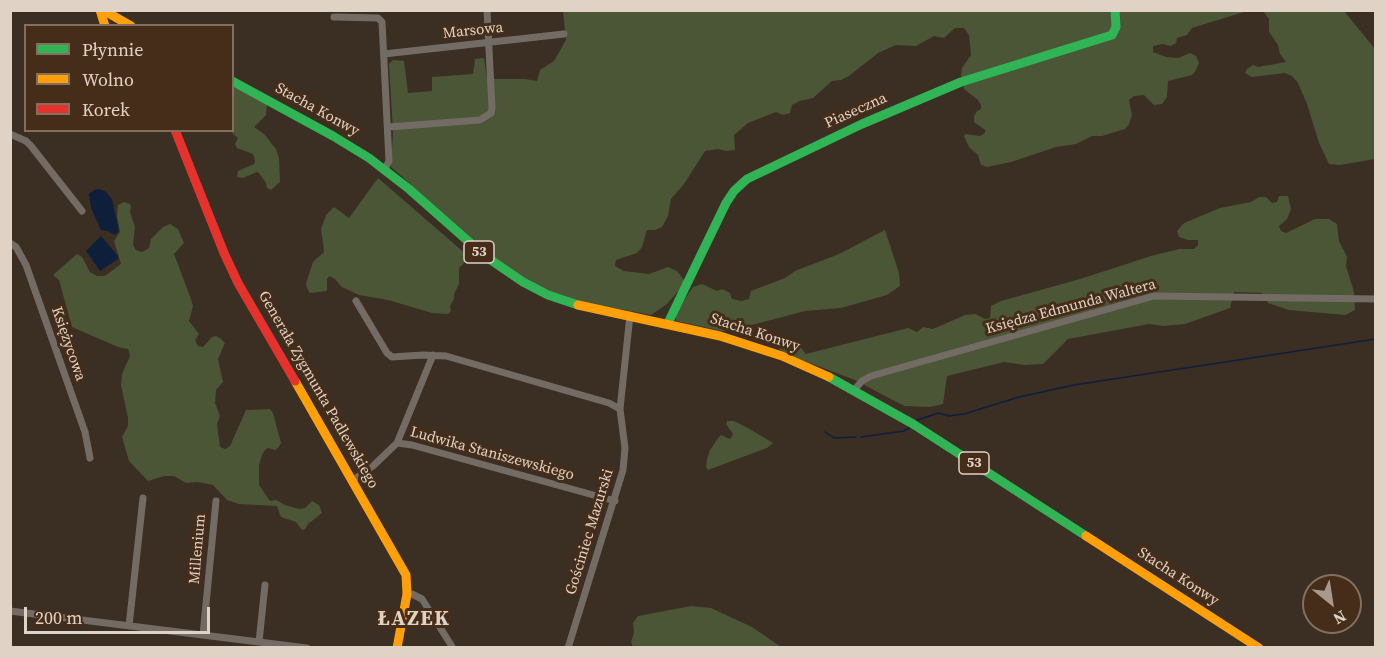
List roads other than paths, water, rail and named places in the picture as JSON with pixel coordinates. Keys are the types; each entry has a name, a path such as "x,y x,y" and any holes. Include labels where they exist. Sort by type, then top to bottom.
{"main road":[{"path":"104,24 100,15 102,10 127,24"},
{"name":"Piaseczna","path":"668,323 726,203 734,191 747,179 862,124 962,82 1112,35 1118,19 1115,10"},
{"name":"Stacha Konwy","path":"234,82 352,146 385,169 485,256 513,277 565,301 720,336 782,356 821,372 855,389 907,421 1259,648"},
{"name":"Generała Zygmunta Padlewskiego","path":"177,132 224,254 238,283 402,566 406,574 407,594"},
{"path":"397,648 407,594"}],"street":[{"path":"389,127 480,120 487,117 492,108 487,10"},
{"path":"334,17 379,18 383,25 390,161 385,169"},
{"name":"Marsowa","path":"384,54 564,34"},
{"path":"10,134 26,141 31,146 82,211"},
{"name":"Księżycowa","path":"10,243 16,247 26,265 85,432 90,458"},
{"name":"Księdza Edmunda Waltera","path":"855,389 871,376 1154,296 1376,299"},
{"path":"356,302 389,355 398,358 446,356 609,403 620,409"},
{"name":"Gościniec Mazurski","path":"568,648 615,501 625,454 620,409 630,315"},
{"path":"353,480 397,443 433,355"},
{"name":"Ludwika Staniszewskiego","path":"397,443 412,445 615,501"},
{"path":"129,626 143,498"},
{"name":"Millenium","path":"203,635 216,501"},
{"path":"259,642 265,585"},
{"path":"407,594 422,598 453,648"},
{"path":"10,611 307,648"}],"water":[{"path":"99,189 105,191 112,199 119,231 115,235 101,230 91,208 89,194"},
{"path":"101,236 118,259 100,271 86,251"}],"waterway":[{"path":"917,420 939,413 949,416 964,414 1019,397 1074,385 1376,339"},
{"path":"861,437 904,431 909,428"},
{"path":"825,432 834,438 856,437"}],"district":[{"name":"ŁAZEK","path":"414,620"}]}
